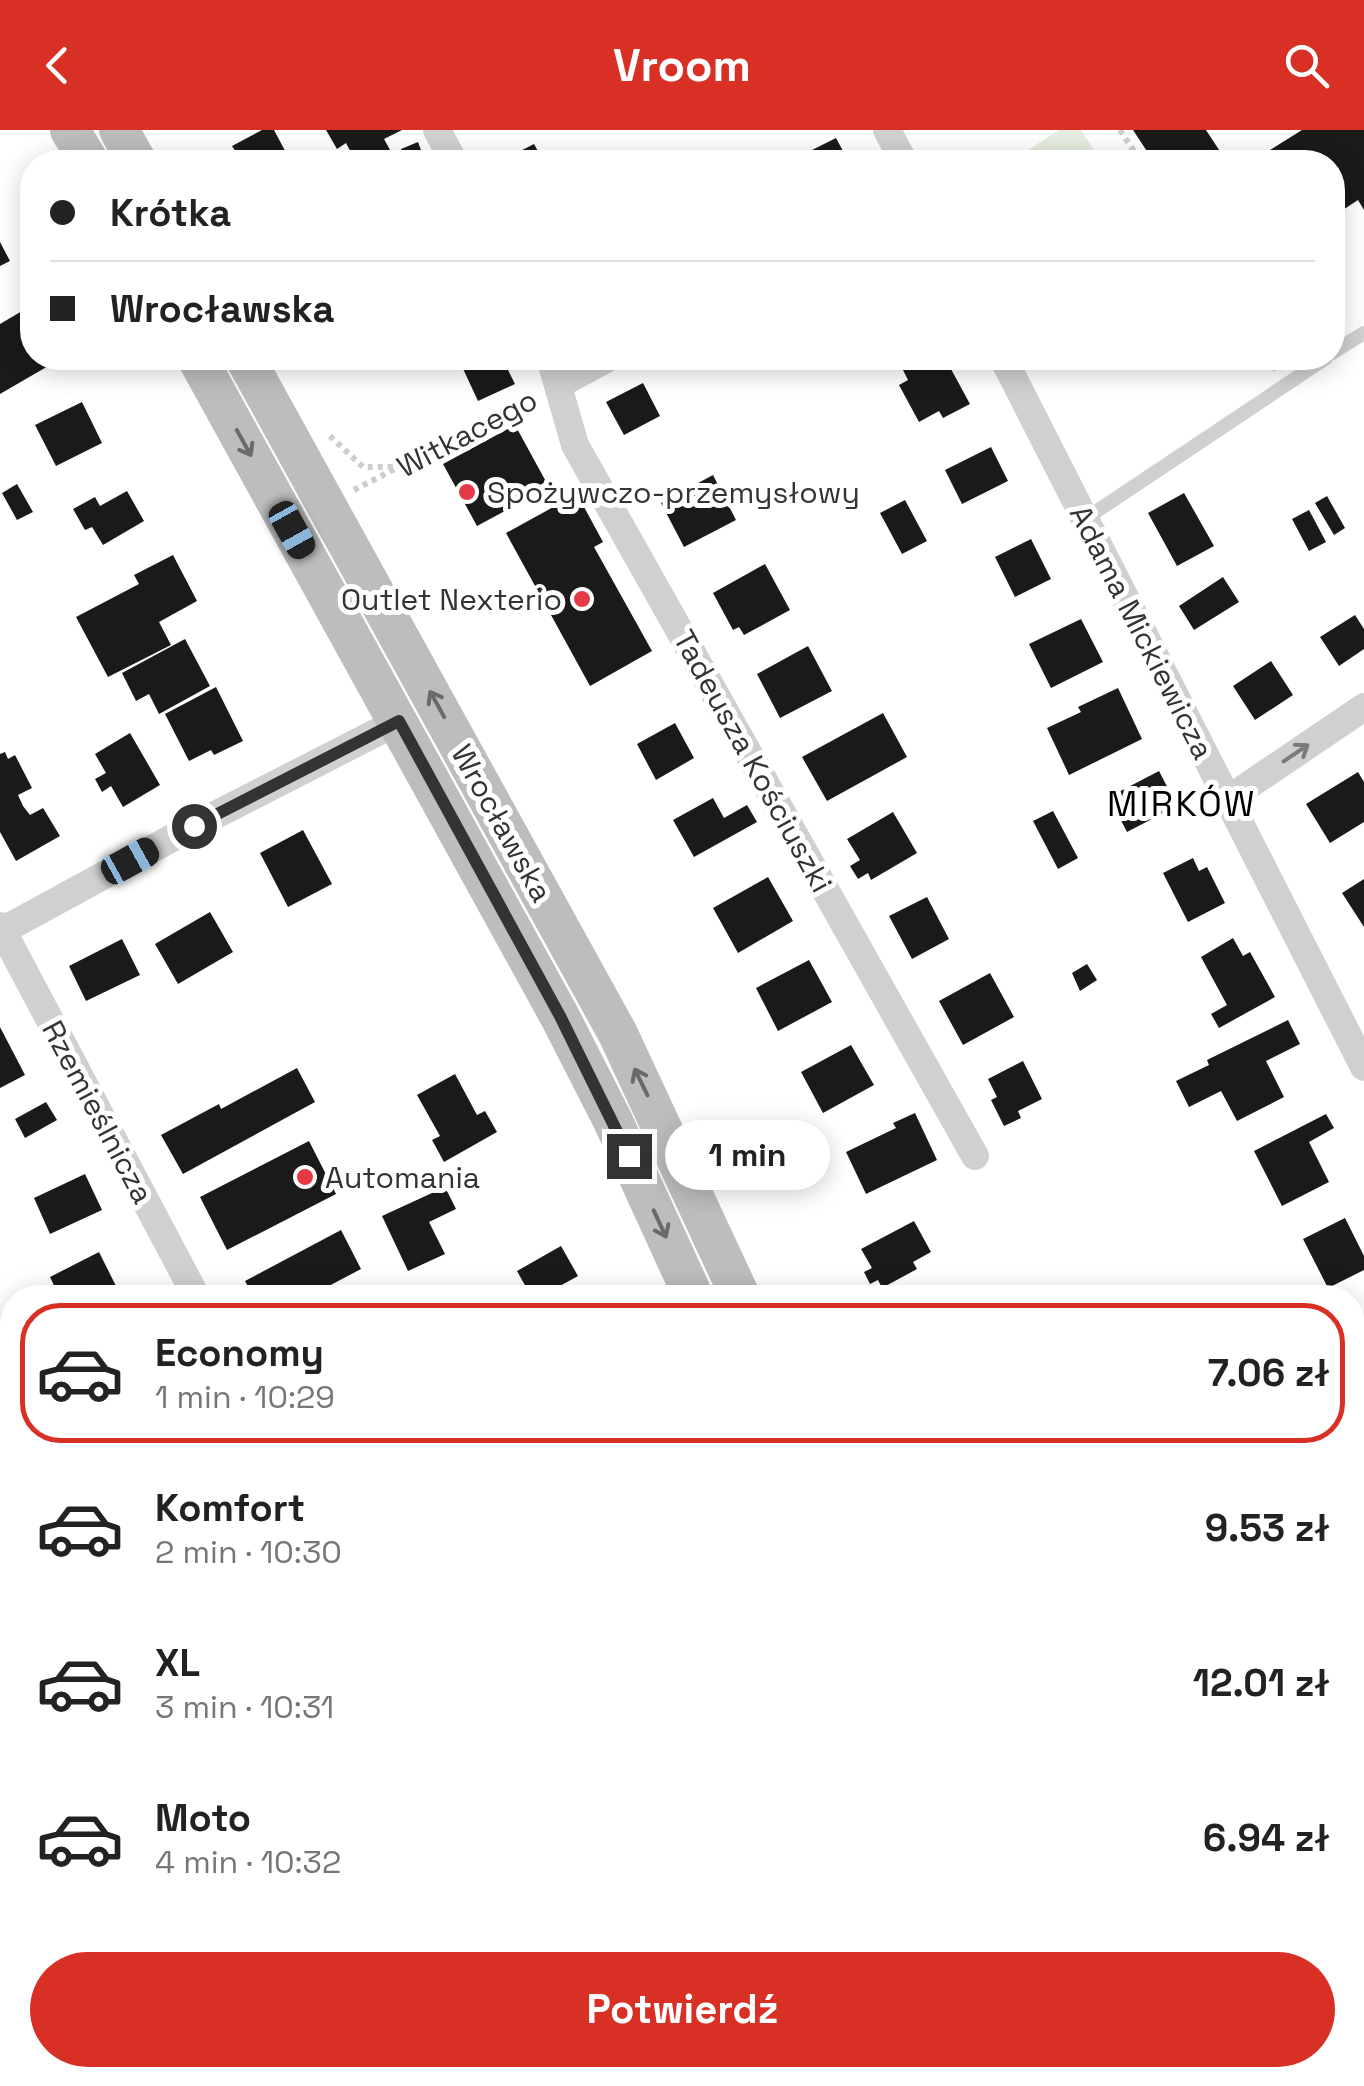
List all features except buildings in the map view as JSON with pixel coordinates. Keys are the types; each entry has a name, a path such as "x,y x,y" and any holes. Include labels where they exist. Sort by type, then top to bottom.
{"main road":[{"name":"Wrocławska","path":"204,370 560,1016 688,1285"},
{"name":"Wrocławska","path":"253,370 618,1034 735,1285"}],"street":[{"name":"Tadeusza Kościuszki","path":"554,370 575,445 976,1156"},
{"name":"Witkacego","path":"558,385 586,370"},
{"name":"Adama Mickiewicza","path":"1009,370 1364,1067"},
{"path":"1227,800 1364,707"},
{"path":"1,929 399,721"},
{"name":"Rzemieślnicza","path":"1,929 189,1285"}],"lane":[{"path":"1085,518 1308,370"}],"path":[{"name":"Witkacego","path":"363,486 558,385"},
{"path":"326,430 363,468 403,466"}],"green space":[{"path":"1059,130 1081,130 1094,150 1028,150"}],"place":[{"name":"Spożywczo-przemysłowy","path":"467,492"},
{"name":"Outlet Nexterio","path":"582,599"},
{"name":"Automania","path":"305,1177"}],"district":[{"name":"MIRKÓW","path":"1182,804"}],"route":[{"path":"194,826 399,721 560,1016 629,1156"}]}
